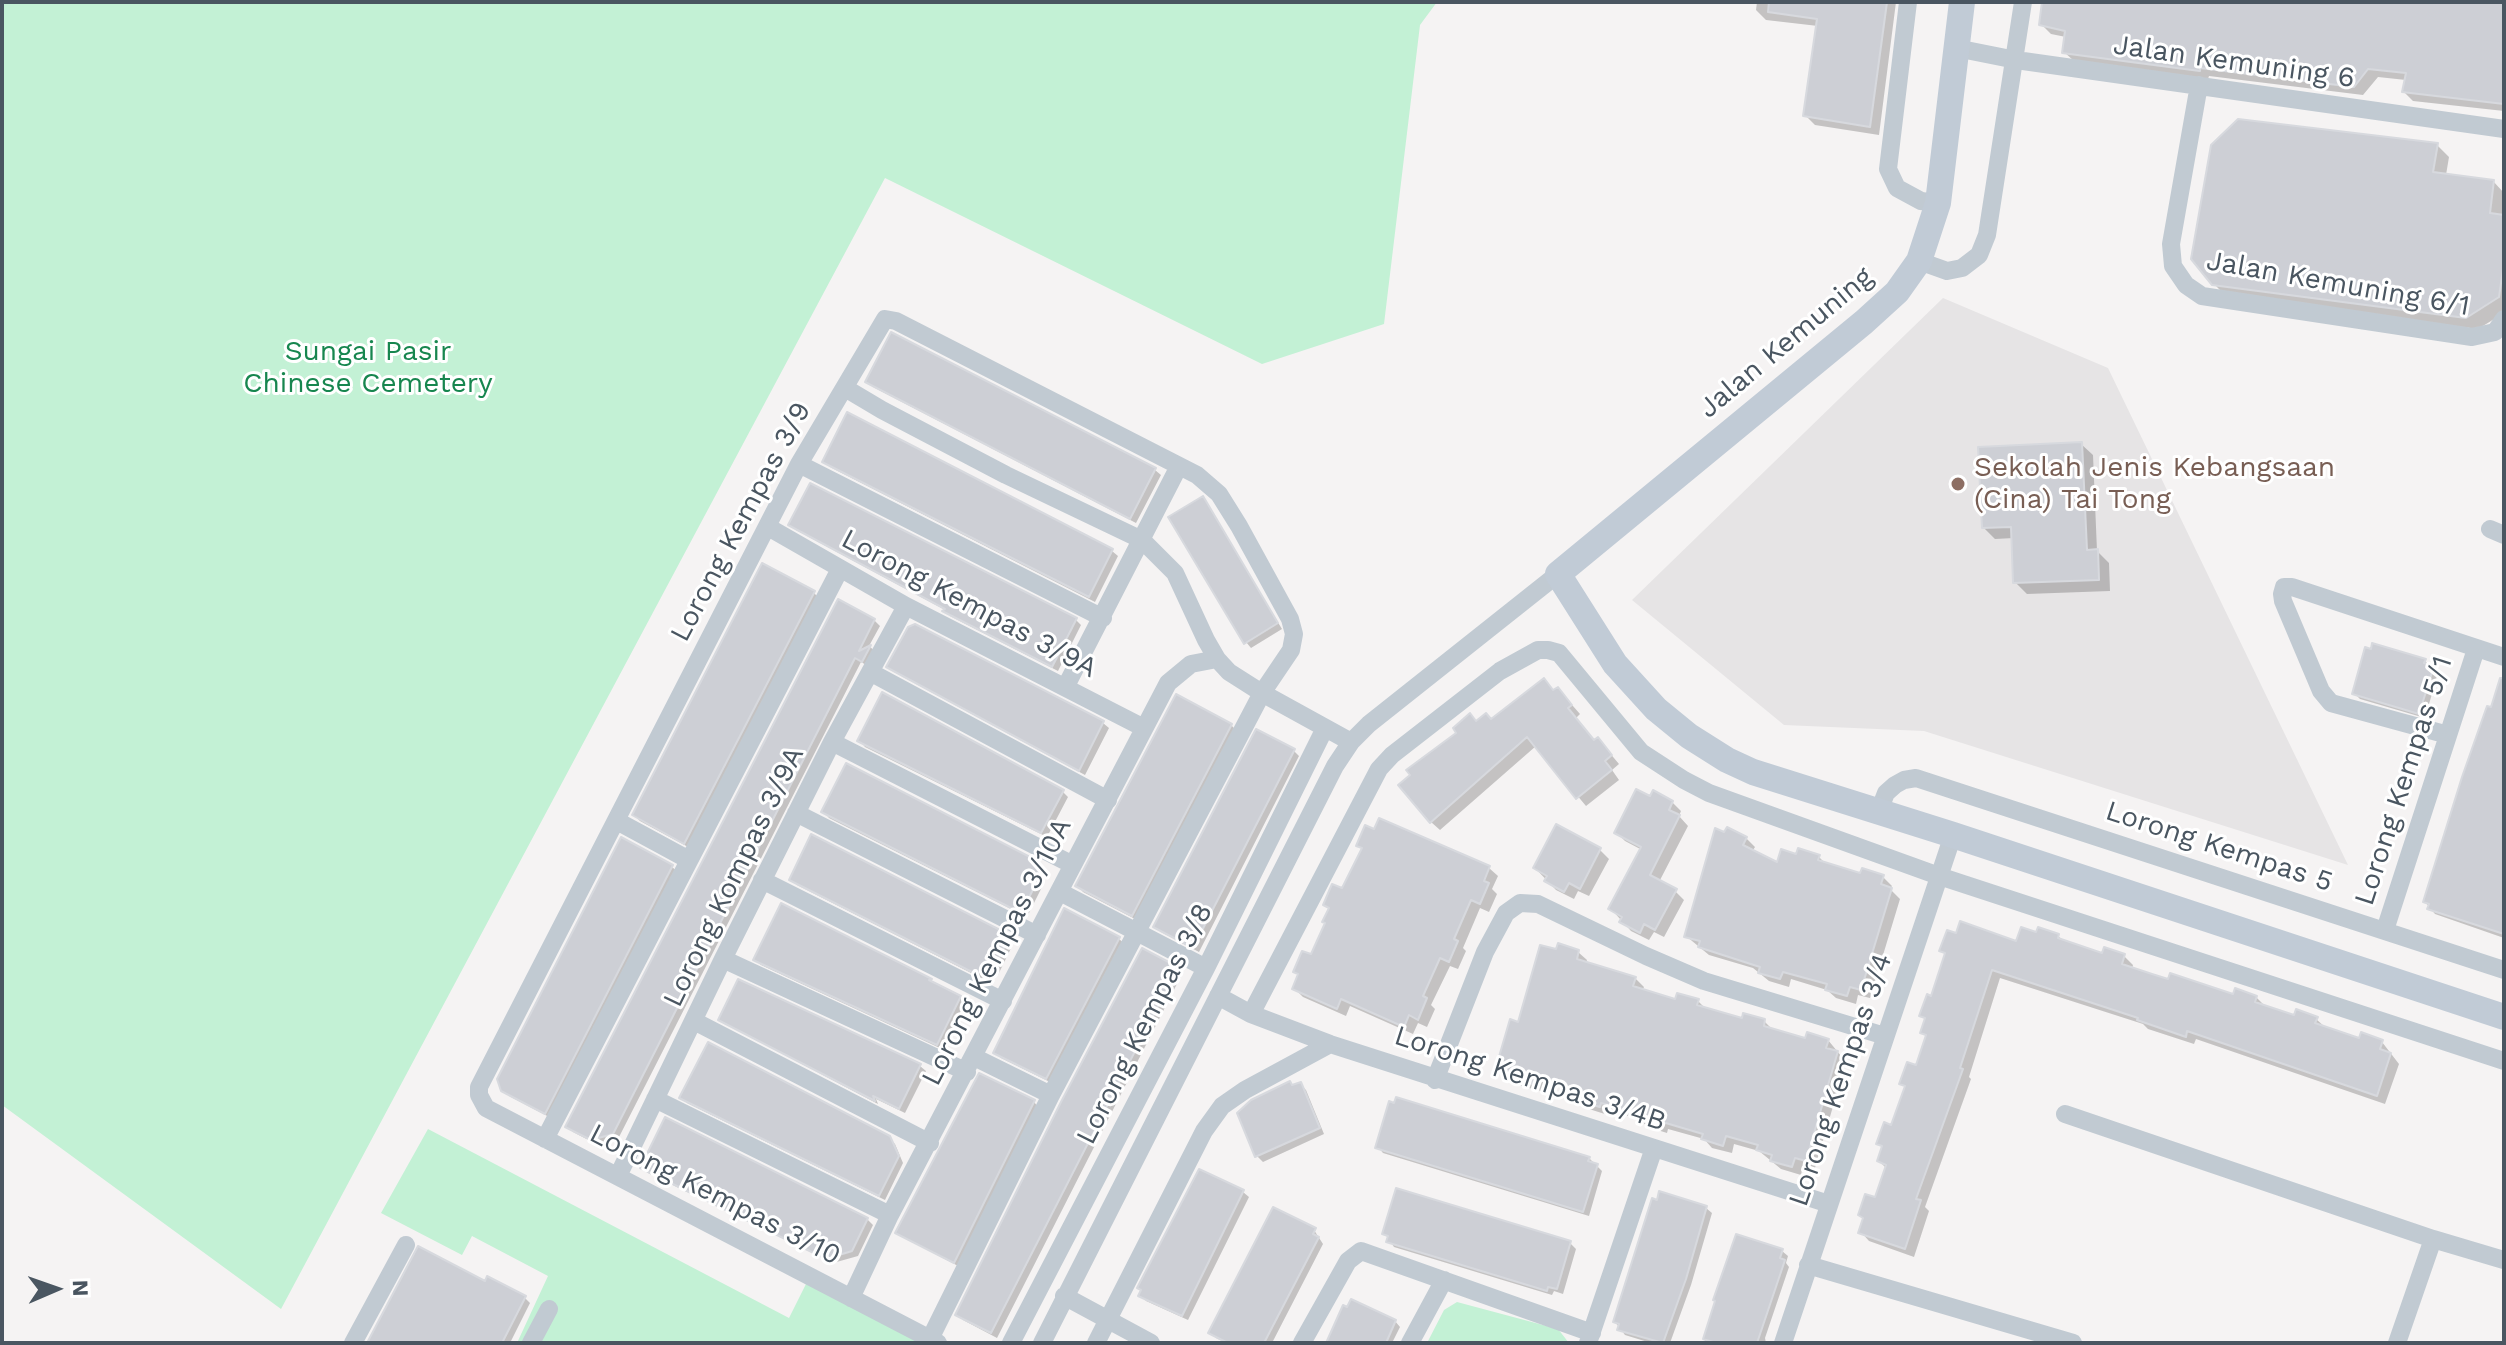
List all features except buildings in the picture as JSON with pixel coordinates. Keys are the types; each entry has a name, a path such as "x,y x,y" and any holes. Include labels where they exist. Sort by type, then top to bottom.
{"street":[{"path":"1908,2 1888,169 1897,188 1921,201 1938,203"},
{"name":"Jalan Kemuning","path":"1558,574 1864,322 1897,292 1919,261 1938,203 1962,2"},
{"path":"1919,261 1947,271 1962,268 1979,255 1987,235 2023,2"},
{"name":"Jalan Kemuning 6","path":"1956,48 2016,60 2504,129"},
{"name":"Jalan Kemuning 6/1","path":"2199,85 2171,244 2173,266 2186,285 2202,296 2472,337 2500,326"},
{"path":"845,388 880,325 885,319 896,321 1197,475 1219,494 1239,526 1290,619 1294,634 1291,650 1262,693 1051,1095 934,1341"},
{"name":"Lorong Kempas 3/9","path":"479,1087 799,464 845,388 1006,475 1142,540 1175,573 1217,659 1243,682 1351,742"},
{"path":"799,464 1103,618"},
{"path":"1066,686 1179,466"},
{"name":"Lorong Kempas 3/9A","path":"768,527 906,606 1144,728"},
{"path":"545,1139 840,569"},
{"path":"1042,1343 1335,766 1351,742 1446,661 1558,574 1615,664 1656,709 1689,736 1727,760 1753,772 2504,1017"},
{"path":"2448,735 2331,703 2321,691 2282,594 2284,587 2292,587 2504,657"},
{"name":"Lorong Kompas 3/9A","path":"618,1176 762,880 906,606"},
{"name":"Lorong Kempas 5/1","path":"2385,930 2476,649"},
{"path":"1251,1014 1379,769 1392,755 1500,671 1538,650 1559,653 1641,752 1709,793 1939,876 2504,1061"},
{"name":"Lorong Kempas 3/10A","path":"851,1298 890,1215 1168,683 1191,664 1217,659"},
{"path":"870,672 1108,800"},
{"name":"Lorong Kempas 3/8","path":"1011,1343 1206,968 1325,728"},
{"path":"832,742 1073,865"},
{"name":"Lorong Kempas 5","path":"1879,811 1886,793 1904,780 1916,778 2504,970"},
{"path":"796,813 1037,935"},
{"path":"617,821 689,860"},
{"name":"Lorong Kempas 3/4","path":"1783,1343 1953,835"},
{"path":"762,880 1003,1001"},
{"path":"1060,892 1206,968"},
{"path":"1435,1080 1485,952 1506,913 1520,903 1538,904 1704,981 1885,1036"},
{"path":"723,959 970,1065 1051,1095"},
{"name":"Lorong Kempas 3/4B","path":"1218,996 1251,1014 1435,1080 1829,1204"},
{"path":"694,1021 930,1143"},
{"path":"1096,1343 1204,1131 1222,1106 1245,1090 1330,1044"},
{"name":"Lorong Kempas 3/10","path":"479,1087 479,1095 486,1108 934,1341"},
{"path":"655,1099 890,1215"},
{"path":"2065,1114 2433,1239 2504,1260"},
{"path":"1302,1343 1348,1261 1357,1252 1366,1250 1590,1338 1654,1148"},
{"path":"2397,1343 2433,1239"},
{"path":"353,1343 406,1245"},
{"path":"1808,1265 2073,1343"},
{"path":"1410,1343 1444,1280"},
{"path":"1064,1296 1151,1343"},
{"path":"531,1343 549,1309"}],"shaded area":[{"name":"Sekolah Jenis Kebangsaan (Cina) Tai Tong","path":"1943,298 2108,368 2348,865 1924,731 1784,725 1632,600"}],"green space":[{"name":"Sungai Pasir Chinese Cemetery","path":"2,2 1437,2 1420,25 1384,324 1262,364 885,178 281,1309 2,1105"},
{"path":"428,1129 789,1318 808,1280 929,1343 517,1343 548,1276 472,1236 462,1255 381,1213"},
{"path":"1457,1302 1558,1329 1569,1343 1427,1343 1444,1310"}],"place":[{"name":"Sekolah Jenis Kebangsaan (Cina) Tai Tong","path":"1958,484"}]}
